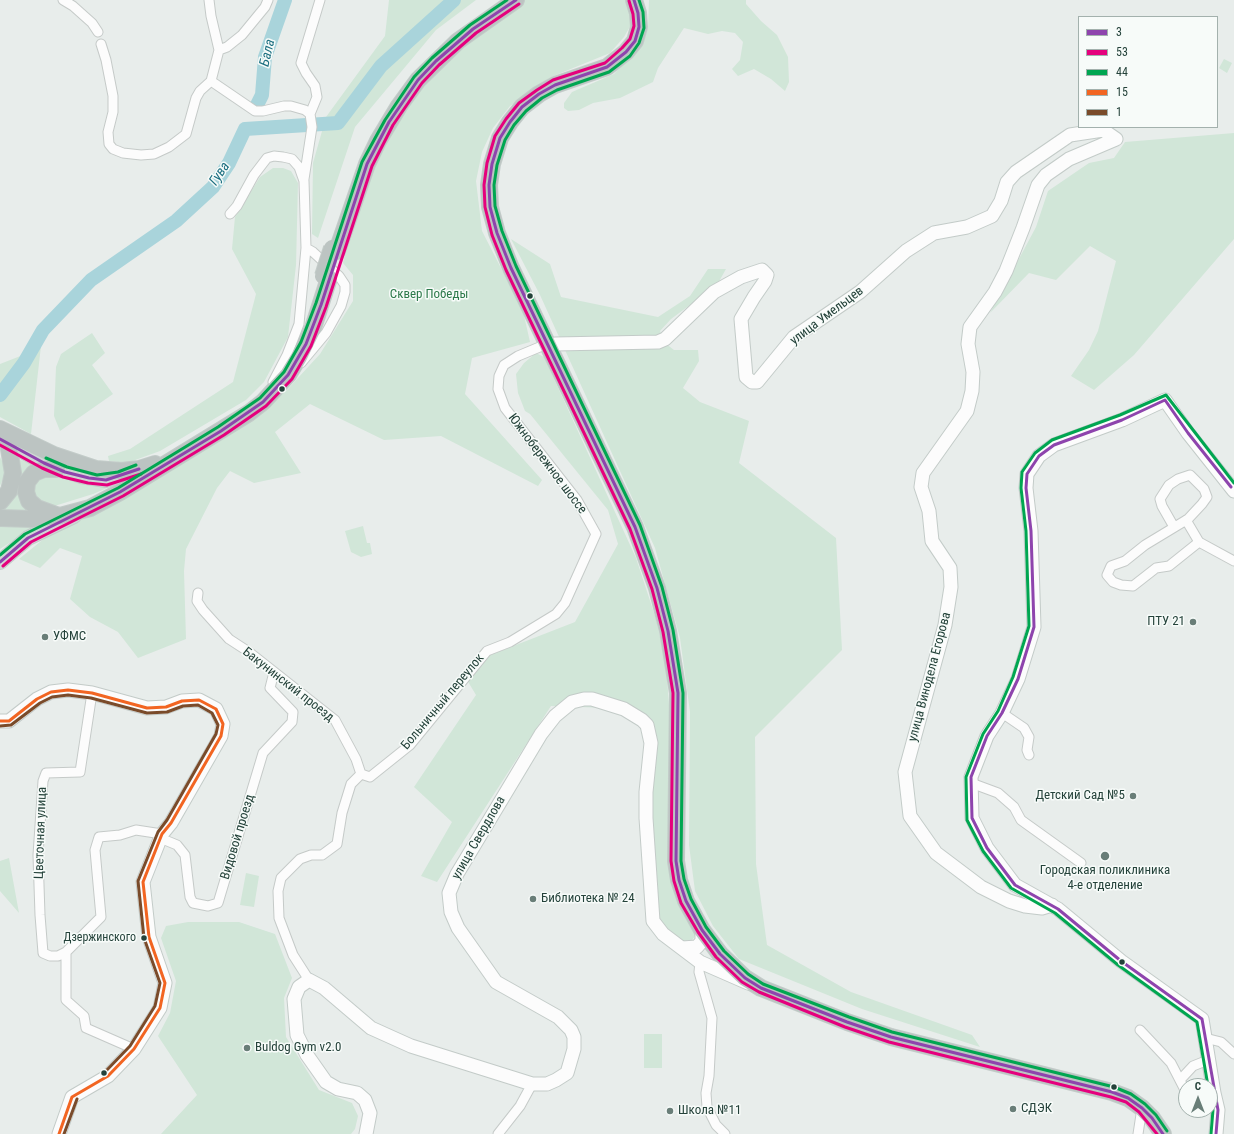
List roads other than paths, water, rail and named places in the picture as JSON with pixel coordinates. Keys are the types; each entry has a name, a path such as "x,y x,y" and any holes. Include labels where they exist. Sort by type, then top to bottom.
{"highway":[{"path":"0,518 32,519 60,516 90,508 127,488 249,413 263,402 288,375 306,344 363,157 381,117 410,76 430,56 462,26 499,0"},
{"path":"335,250 367,164 378,141 399,106 418,80 458,41 516,0"},
{"path":"634,0 638,13 639,27 635,41 626,52 607,67 555,84 522,107 500,138 492,164 489,185 490,207 497,233 510,268 641,526 653,557 666,600 675,630 685,691 686,853 690,885 706,925 723,953 751,973 780,989 850,1018 924,1041 1126,1091 1133,1094 1146,1104 1169,1134"},
{"path":"643,0 646,16 644,29 640,42 630,55 610,71 557,91 528,111 507,140 497,168 495,182 497,207 503,233 548,345 634,527 657,588 668,631 678,692 676,861 679,880 686,901 702,930 753,984 875,1032 971,1058 1112,1092 1128,1098 1142,1108 1152,1118 1163,1134"},
{"path":"0,429 47,452 87,467 107,471 139,469 180,451 247,407 262,395 273,382 287,365 300,343 326,277"},
{"path":"0,502 9,491 13,473 3,445"},
{"path":"57,469 44,469 34,473 27,482 26,492 29,501 37,508 60,516"}],"main road":[{"name":"улица Умельцев","path":"548,345 650,343 665,339 714,292 741,278 762,270 767,275 766,281 754,297 741,319 746,376 752,382 757,382 794,337 860,292 906,251 934,233 967,227 992,216 1001,201 1007,182 1016,172 1064,139 1070,135 1103,130 1116,139"},
{"name":"улица Винодела Егорова","path":"1052,905 1042,908 1025,906 1009,901 981,887 936,853 910,816 905,772 943,632 951,587 950,568 932,541 929,511 921,487 923,473 967,411 972,391 973,372 968,344 970,327 995,292 1006,271 1038,185 1046,175 1069,159 1116,139"},
{"path":"1210,1078 1202,1019 1121,961 1052,905 1015,885 987,848 972,818 971,777 987,736 1002,713 1018,679 1034,627 1031,531 1026,481 1027,474 1042,453 1054,445 1122,420 1165,400 1188,433 1234,490"},
{"path":"3,445 57,469 96,480 119,477 139,469"},
{"path":"0,491 6,480 7,466 3,445"},
{"path":"0,562 28,538 90,508"},
{"path":"0,721 9,721 37,699 51,692 68,690 92,693 147,708 166,708 182,701 199,700 216,709 223,724 221,736 171,823 161,836 143,882 149,937 165,983 160,1008 134,1049 108,1076 72,1098 59,1134"},
{"name":"улица Свердлова","path":"309,980 324,988 371,1028 411,1046 532,1084 547,1084 566,1073 574,1049 574,1037 571,1030 558,1017 496,982 458,928 451,912 449,894 457,874 541,734 555,716 572,702 592,699 624,710 642,720 647,725 651,743 646,792 646,818 651,910 653,921 657,928 700,962 753,984"},
{"path":"682,948 697,947 702,941 702,930"},
{"path":"700,962 723,953"},
{"path":"309,980 299,987 294,1000 297,1035 307,1055 326,1082 338,1089 357,1093 365,1100 370,1112 366,1134"},
{"path":"1215,1118 1216,1134"}],"street":[{"path":"63,0 92,23 98,32"},
{"path":"101,44 112,96 113,112 108,132 109,144 113,149 123,153 141,155 154,154 178,141 186,134 196,98 200,91 211,80 219,50 210,16 209,0"},
{"path":"219,50 227,48 242,35 268,0"},
{"path":"273,382 288,355 299,324 306,248 304,181 311,119 317,97 315,86 301,63 320,0"},
{"path":"211,80 256,110 263,111 284,106 291,106 305,110 311,119"},
{"path":"230,214 237,206 254,175 267,158 274,156 292,159 299,167 304,181"},
{"path":"288,375 313,351 326,333 341,306 345,292 345,285 339,276 313,252 306,248"},
{"name":"Южнобережное шоссе","path":"486,651 510,642 560,610 565,603 596,534 577,500 505,408 498,390 499,376 504,365 518,356 548,345"},
{"path":"1174,526 1162,506 1160,499 1168,485 1178,479 1190,475 1204,490 1207,497 1186,520 1145,545 1125,561 1111,566 1107,575 1113,582 1120,585 1133,586 1156,568 1169,566 1199,542"},
{"path":"1186,520 1199,542 1234,561"},
{"name":"Бакунинский проезд","path":"198,593 197,601 203,610 229,639 249,652 335,720 356,759 361,774"},
{"name":"Больничный переулок","path":"361,774 370,777 410,745 486,651"},
{"name":"Видовой проезд","path":"161,836 177,845 185,855 190,896 193,903 208,906 218,903 264,753 292,722 293,712 270,688 274,672"},
{"name":"Цветочная улица","path":"66,952 58,956 50,956 43,953 38,855 43,781 46,773 80,772 92,693"},
{"path":"1002,713 1024,728 1029,737 1027,750 1029,755"},
{"path":"309,980 293,955 279,918 278,892 281,878 300,859 311,855 322,855 337,844 342,813 351,784 361,774"},
{"path":"971,783 998,793 1014,807 1021,820 1081,863"},
{"path":"134,1049 86,1028 84,1016 66,1000 66,952 101,917 95,850 99,837 120,835 136,830 161,836"},
{"path":"700,962 698,967 712,1018 709,1076 706,1093 707,1107 716,1125 724,1134"},
{"path":"1140,1030 1171,1063 1179,1078"},
{"path":"1205,1038 1221,1042 1234,1054"},
{"path":"1182,1078 1193,1066 1208,1060"},
{"path":"498,1134 520,1106 532,1084"},
{"path":"1138,1134 1142,1108"}],"waterway":[{"name":"Бала","path":"256,107 262,95 265,57 285,0"},
{"name":"Гува","path":"0,395 24,363 43,330 91,280 176,221 213,187 229,163 245,129 338,123 381,66 454,0"}],"place":[{"name":"ПТУ 21","path":"1193,622"},
{"name":"УФМС","path":"45,637"},
{"name":"Детский Сад №5","path":"1133,796"},
{"name":"Городская поликлиника 4-е отделение","path":"1105,856"},
{"name":"Библиотека № 24","path":"533,899"},
{"name":"Дзержинского","path":"144,938"},
{"name":"Buldog Gym v2.0","path":"247,1048"},
{"name":"СДЭК","path":"1013,1109"},
{"name":"Школа №11","path":"670,1111"}],"park label":[{"name":"Сквер Победы","path":"429,295"}]}
